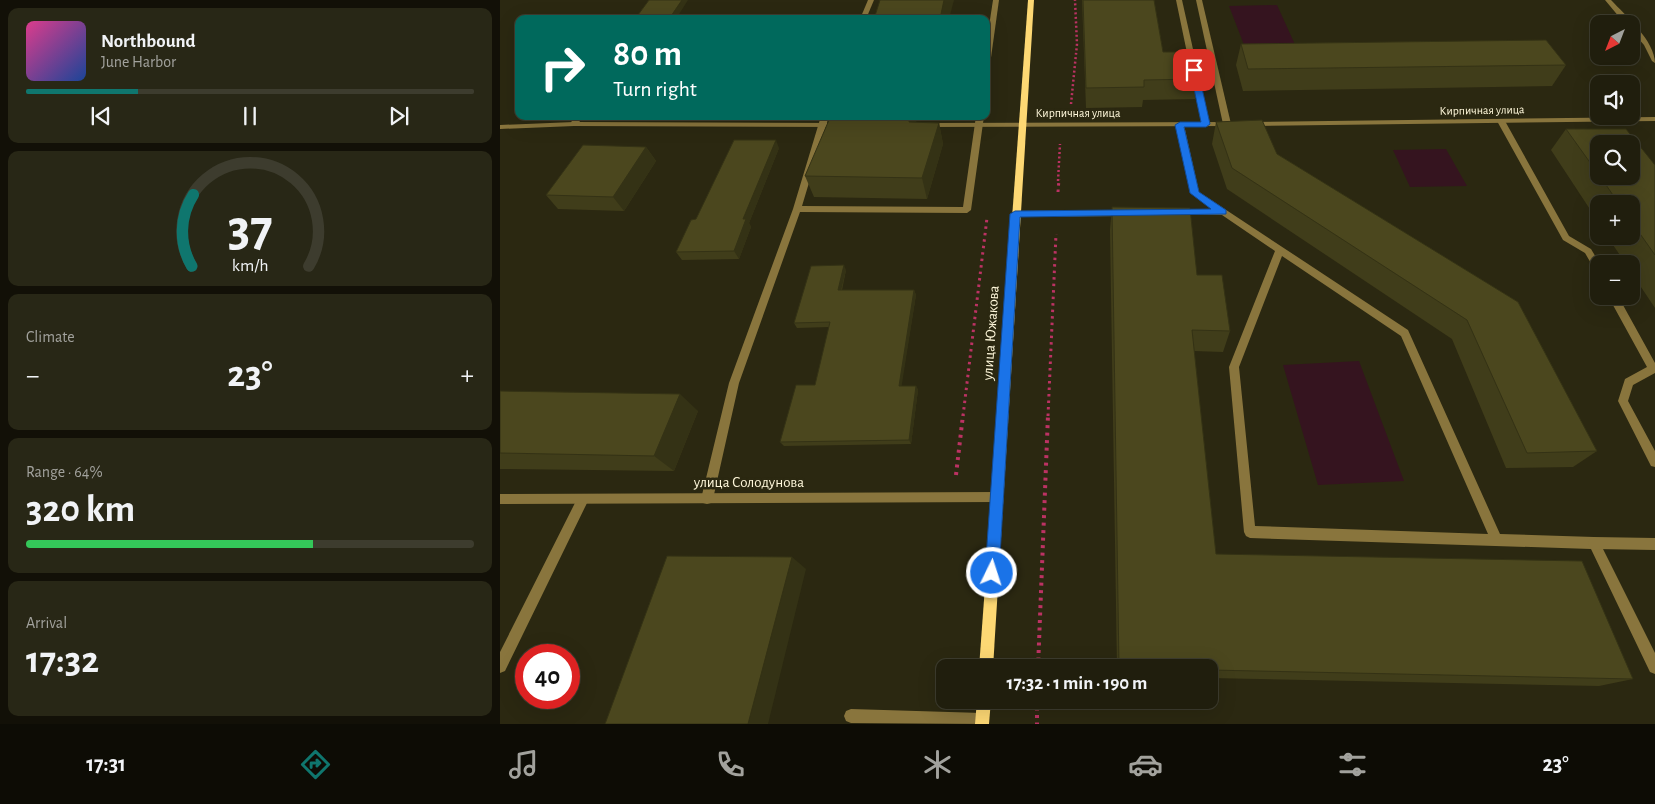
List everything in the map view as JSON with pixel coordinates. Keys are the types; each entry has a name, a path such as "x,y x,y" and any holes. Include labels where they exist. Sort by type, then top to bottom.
{"street":[{"path":"864,15 870,0"},
{"path":"990,43 996,0"},
{"name":"улица Южакова","path":"987,659 1015,214 1031,0"},
{"path":"1178,0 1206,124"},
{"path":"1198,0 1226,124"},
{"path":"1608,0 1621,15"},
{"path":"1640,36 1647,44 1655,61"},
{"name":"Кирпичная улица","path":"1246,124 1655,119"},
{"path":"574,124 576,120"},
{"path":"707,499 734,383 797,209 823,121"},
{"path":"500,127 574,124 823,121 851,125"},
{"path":"797,209 967,210 980,121"},
{"name":"Кирпичная улица","path":"920,125 980,121 1022,124 1236,124"},
{"path":"1501,121 1566,238 1588,251 1590,255"},
{"path":"1180,125 1195,193 1405,333 1496,539"},
{"path":"1164,212 1222,212"},
{"path":"1015,214 1135,213"},
{"path":"1280,250 1234,367 1250,532 1655,544"},
{"path":"1618,305 1653,369 1629,382 1623,401 1655,462"},
{"name":"улица Солодунова","path":"500,499 997,497"},
{"path":"500,666 583,499"},
{"path":"1594,543 1655,667"},
{"path":"851,716 982,722 983,709"}],"path":[{"path":"1060,124 1072,102 1077,44 1075,0"},
{"path":"1037,709 1037,724"}],"shaded area":[{"path":"1277,5 1297,49 1246,50 1229,6"},
{"path":"1446,149 1467,186 1410,187 1393,150"},
{"path":"1359,361 1404,481 1318,485 1283,365"}],"building":[{"path":"649,0 682,0 672,15 638,15"},
{"path":"880,0 944,0 941,15 875,15"},
{"path":"1083,0 1154,0 1163,52 1192,52 1198,79 1144,80 1144,87 1086,88"},
{"path":"1546,40 1566,65 1248,69 1241,44"},
{"path":"829,120 909,120 909,122 939,123 922,178 805,176"},
{"path":"1262,120 1277,154 1518,302 1597,451 1527,453 1467,320 1232,168 1216,122"},
{"path":"1566,129 1626,129 1631,135 1590,135 1590,162"},
{"path":"734,140 776,140 743,219 746,219 734,251 676,252 691,220 696,219"},
{"path":"583,145 646,147 613,197 546,195"},
{"path":"1640,146 1655,165 1655,255 1640,234 1640,195 1613,195 1606,185 1640,185"},
{"path":"1112,207 1190,208 1197,275 1222,275 1230,331 1192,330 1216,554 1582,561 1633,679 1218,670 1218,659 1119,659"},
{"path":"844,265 838,290 914,290 899,386 916,386 909,440 780,442 796,385 815,385 830,322 794,323 811,266"},
{"path":"500,391 680,394 654,456 500,453"},
{"path":"667,556 792,557 748,724 605,724"}],"route":[{"path":"992,573 1015,214 1222,212 1195,193 1180,125 1206,124 1194,70"}]}
